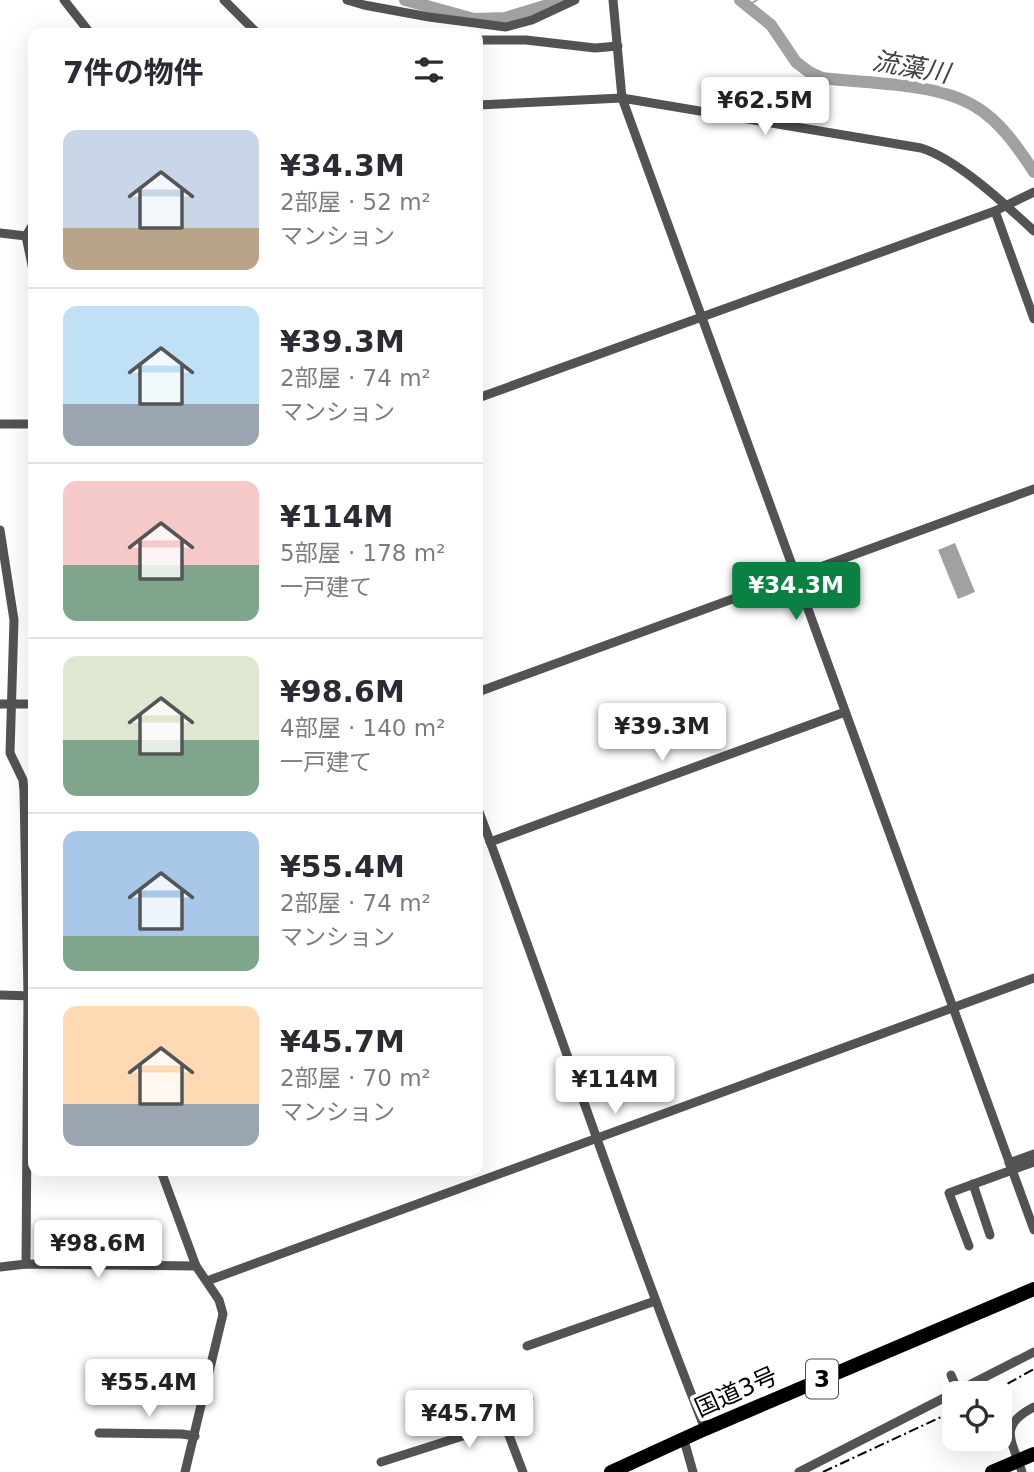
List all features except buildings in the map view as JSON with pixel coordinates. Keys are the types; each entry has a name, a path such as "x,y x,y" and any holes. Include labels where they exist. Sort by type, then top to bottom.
{"highway":[{"name":"国道3号","path":"611,1472 705,1429 1034,1289"},
{"path":"989,1472 1017,1468 1032,1455"}],"street":[{"path":"64,0 86,28"},
{"path":"224,0 252,28"},
{"path":"348,0 429,17 506,27 532,20 575,0"},
{"path":"613,0 622,98 1034,1230"},
{"path":"483,40 526,40 595,48 618,46"},
{"path":"483,105 622,98 921,148 936,153 1006,205 1034,231"},
{"path":"483,396 995,211 1034,192"},
{"path":"995,211 1034,319"},
{"path":"0,233 26,236"},
{"path":"28,233 28,246"},
{"path":"0,424 28,424"},
{"path":"483,690 1034,489"},
{"path":"0,530 2,558 14,620 10,753 23,780 28,908"},
{"path":"0,704 28,704"},
{"path":"490,842 845,712"},
{"path":"483,823 655,1301 705,1429"},
{"path":"207,1281 1034,978"},
{"path":"0,995 28,995"},
{"path":"969,1246 949,1193 1011,1167 1034,1154"},
{"path":"26,1264 28,1156"},
{"path":"1011,1167 1034,1162"},
{"path":"163,1176 196,1266 219,1300 223,1314 186,1468"},
{"path":"973,1184 990,1235"},
{"path":"0,1267 26,1264 196,1266"},
{"path":"527,1346 655,1301"},
{"path":"977,1381 1034,1352"},
{"path":"951,1375 954,1381"},
{"path":"381,1462 505,1425 516,1418 529,1399"},
{"path":"799,1472 942,1400"},
{"path":"1017,1468 1009,1434 1016,1418 1034,1406"},
{"path":"505,1425 523,1472"},
{"path":"99,1433 195,1436"},
{"path":"684,1440 693,1472"}],"shaded area":[{"path":"955,543 975,592 958,599 938,550"}],"waterway":[{"name":"流藻川","path":"405,0 474,19 505,18 564,0"},
{"name":"流藻川","path":"740,0 771,25 796,62 809,72 822,78 922,88 960,99 993,120 1034,172"},
{"path":"749,5 757,0"}],"railway":[{"path":"1012,1381 1034,1369"},
{"path":"823,1472 942,1417"}]}
